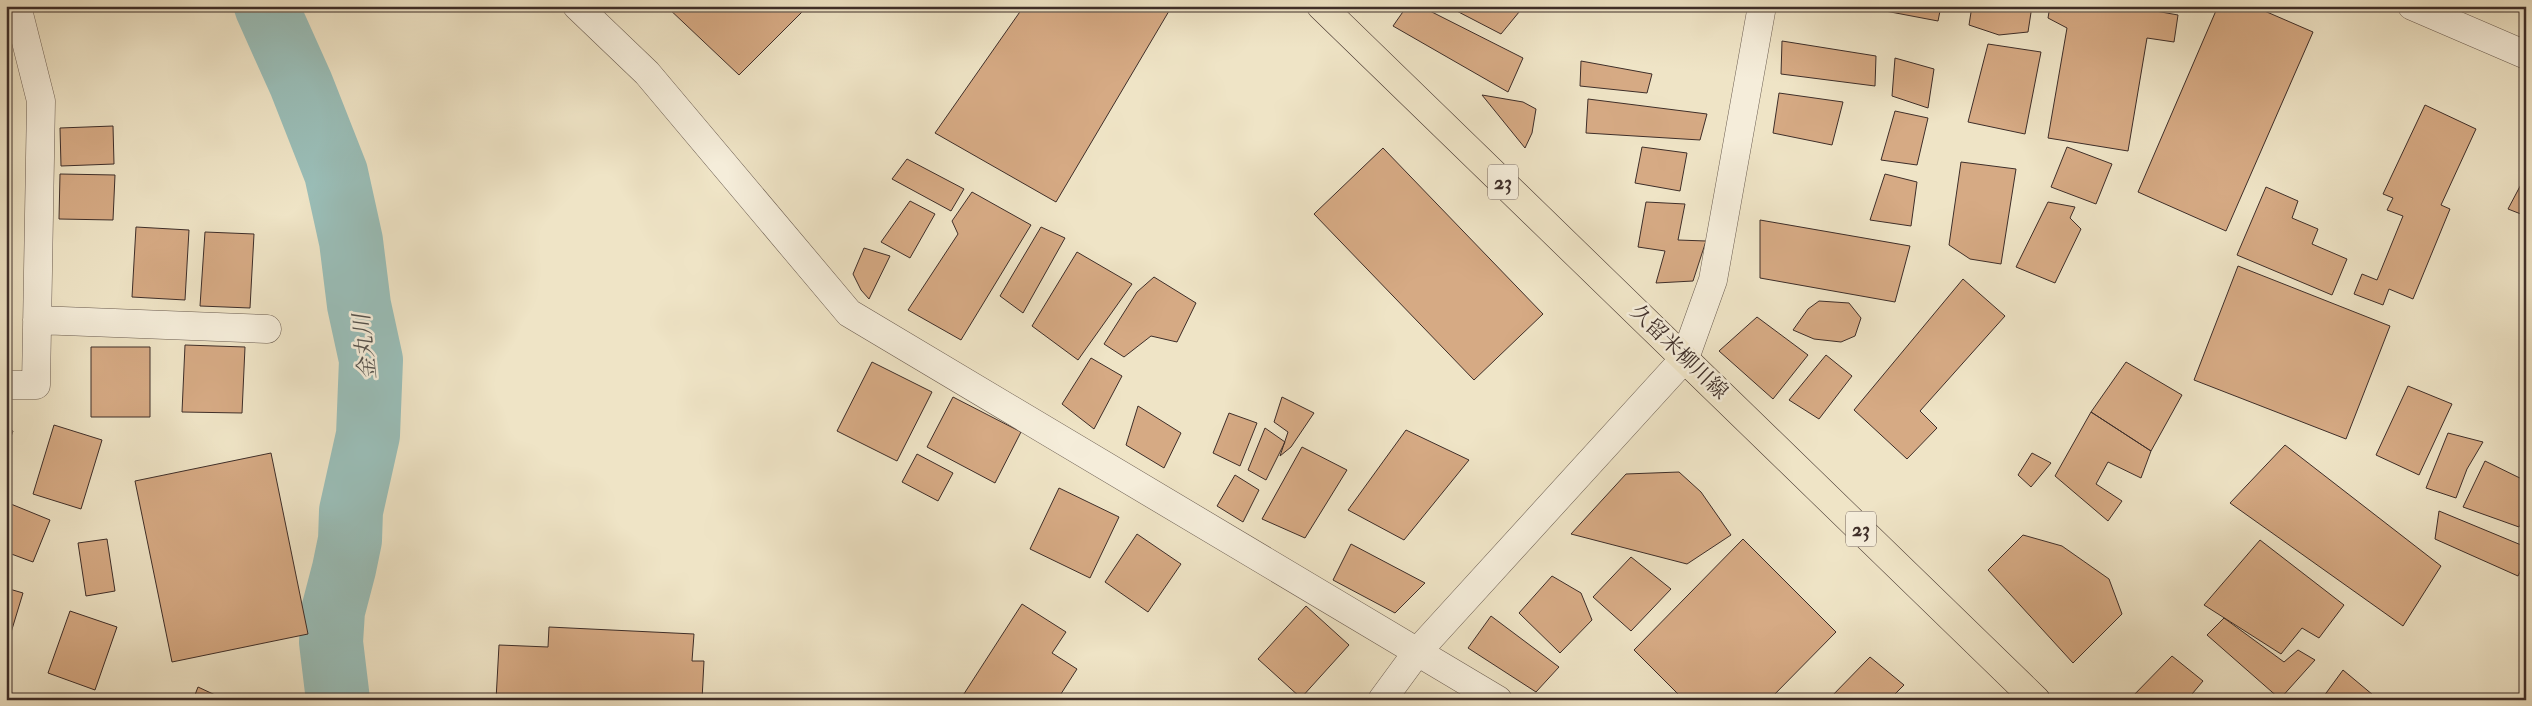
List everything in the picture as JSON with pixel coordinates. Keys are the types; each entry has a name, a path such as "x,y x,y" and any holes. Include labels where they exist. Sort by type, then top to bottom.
{"main road":[{"name":"久留米柳川線","path":"1321,6 2036,700"}],"street":[{"path":"6,385 36,385 41,101 17,6"},
{"path":"577,6 647,72 849,313 1498,700"},
{"path":"1382,700 1418,651 1685,358 1713,280 1762,6"},
{"path":"2412,6 2526,55"},
{"path":"37,320 267,329"}],"building":[{"path":"666,6 808,6 739,75"},
{"path":"1024,6 1172,6 1056,202 935,133"},
{"path":"1407,6 1420,6 1523,58 1508,92 1393,26"},
{"path":"1447,6 1524,6 1501,34"},
{"path":"1880,6 1941,6 1938,21 1880,10"},
{"path":"1972,6 2032,6 2028,32 1999,35 1969,25"},
{"path":"2050,6 2151,6 2150,10 2178,15 2174,42 2147,38 2128,151 2048,138 2067,28 2048,18"},
{"path":"2218,6 2253,6 2313,32 2226,231 2138,192"},
{"path":"1782,41 1876,56 1875,86 1781,74"},
{"path":"1988,44 2041,52 2025,134 1968,122"},
{"path":"1895,58 1934,69 1928,108 1892,96"},
{"path":"1581,61 1652,74 1647,93 1580,86"},
{"path":"1779,93 1843,102 1832,145 1773,133"},
{"path":"1482,95 1523,102 1536,109 1532,133 1525,148"},
{"path":"1588,99 1707,114 1700,140 1586,133"},
{"path":"2425,105 2476,129 2441,205 2450,209 2413,299 2389,289 2383,305 2354,294 2362,274 2377,280 2403,216 2387,210 2393,198 2383,194"},
{"path":"1895,111 1928,118 1917,165 1881,160"},
{"path":"113,126 114,164 61,166 60,128"},
{"path":"1642,147 1687,153 1680,191 1635,183"},
{"path":"2067,147 2112,164 2096,204 2051,187"},
{"path":"1383,148 1543,314 1474,380 1314,214"},
{"path":"907,159 964,189 951,211 892,179"},
{"path":"1961,162 2016,169 2001,264 1970,259 1949,245"},
{"path":"60,174 115,175 113,220 59,219"},
{"path":"1885,174 1917,182 1911,226 1870,220"},
{"path":"2526,175 2526,216 2508,209"},
{"path":"2266,187 2298,201 2292,218 2318,229 2312,244 2347,259 2332,295 2237,255"},
{"path":"972,192 1031,225 961,340 908,310 958,234 952,221"},
{"path":"910,201 935,214 910,258 881,242"},
{"path":"1646,202 1685,204 1678,240 1706,241 1693,281 1656,283 1665,251 1638,247"},
{"path":"2048,202 2075,207 2070,218 2081,229 2055,283 2016,267"},
{"path":"1760,220 1910,246 1895,302 1760,278"},
{"path":"136,227 189,230 185,300 132,297"},
{"path":"1041,227 1065,238 1023,313 1000,296"},
{"path":"205,232 254,234 250,308 200,306"},
{"path":"864,248 890,256 869,299 861,290 853,274"},
{"path":"1077,252 1132,284 1078,360 1032,326"},
{"path":"2238,266 2390,326 2346,439 2194,380"},
{"path":"1154,277 1196,303 1177,342 1151,336 1124,357 1104,344 1137,292"},
{"path":"1963,279 2005,316 1920,411 1937,428 1907,459 1854,410"},
{"path":"1819,301 1849,303 1861,318 1855,336 1841,342 1814,339 1793,330 1808,309"},
{"path":"1757,317 1808,355 1773,399 1719,351"},
{"path":"185,345 245,347 242,413 182,412"},
{"path":"91,347 150,347 150,417 91,417"},
{"path":"1826,355 1852,376 1819,419 1789,400"},
{"path":"1091,358 1122,376 1094,429 1062,404"},
{"path":"872,362 932,392 897,461 837,431"},
{"path":"2126,362 2182,395 2151,451 2091,412"},
{"path":"2408,386 2452,404 2419,475 2376,455"},
{"path":"953,397 1021,432 995,483 927,447"},
{"path":"1282,397 1314,413 1291,447 1280,456 1288,432 1274,422"},
{"path":"1138,406 1181,433 1164,468 1126,445"},
{"path":"2091,412 2151,451 2141,478 2108,462 2096,484 2122,501 2108,521 2055,476"},
{"path":"1229,413 1257,423 1240,466 1213,453"},
{"path":"54,425 102,440 81,509 33,494"},
{"path":"6,428 13,431 6,451"},
{"path":"1265,428 1285,442 1266,480 1248,470"},
{"path":"1406,430 1469,460 1404,540 1348,510"},
{"path":"2448,433 2483,442 2467,469 2456,498 2426,488"},
{"path":"2285,445 2441,566 2403,626 2230,503"},
{"path":"1302,447 1347,470 1305,538 1262,519"},
{"path":"271,453 308,634 172,662 135,481"},
{"path":"2032,453 2051,463 2031,487 2018,475"},
{"path":"917,454 953,473 938,501 902,482"},
{"path":"2485,461 2526,481 2526,514 2519,527 2463,507"},
{"path":"1679,472 1701,492 1731,535 1687,564 1571,534 1626,474"},
{"path":"1235,475 1259,490 1243,522 1217,506"},
{"path":"1059,488 1119,517 1090,578 1030,549"},
{"path":"6,502 50,520 33,562 6,552"},
{"path":"2439,511 2526,547 2526,560 2518,576 2435,539"},
{"path":"1137,534 1181,564 1148,612 1105,582"},
{"path":"2023,535 2062,546 2109,579 2122,614 2073,663 1988,570"},
{"path":"107,539 115,591 86,596 78,543"},
{"path":"1743,539 1836,632 1769,700 1684,700 1634,650"},
{"path":"2260,540 2344,605 2319,638 2302,628 2281,654 2204,605"},
{"path":"1351,544 1425,583 1395,613 1333,580"},
{"path":"1631,557 1671,589 1631,631 1593,597"},
{"path":"1552,576 1581,593 1592,620 1560,653 1519,613"},
{"path":"6,588 23,593 6,649"},
{"path":"1022,604 1066,632 1052,653 1077,669 1057,700 960,700"},
{"path":"1306,606 1349,645 1301,698 1258,659"},
{"path":"70,611 117,627 95,690 48,673"},
{"path":"1491,616 1559,667 1536,692 1468,648"},
{"path":"2224,618 2284,662 2298,650 2315,660 2280,699 2207,635"},
{"path":"549,627 694,634 692,661 704,661 702,700 496,700 499,645 548,647"},
{"path":"2172,656 2203,681 2187,700 2129,700"},
{"path":"1870,657 1904,685 1889,700 1828,700"},
{"path":"2343,670 2379,700 2321,700"},
{"path":"198,687 226,700 193,700"}],"waterway":[{"name":"金丸川","path":"266,6 301,84 336,173 351,241 359,305 371,360 368,435 351,511 350,540 333,611 331,642 338,700"}]}
